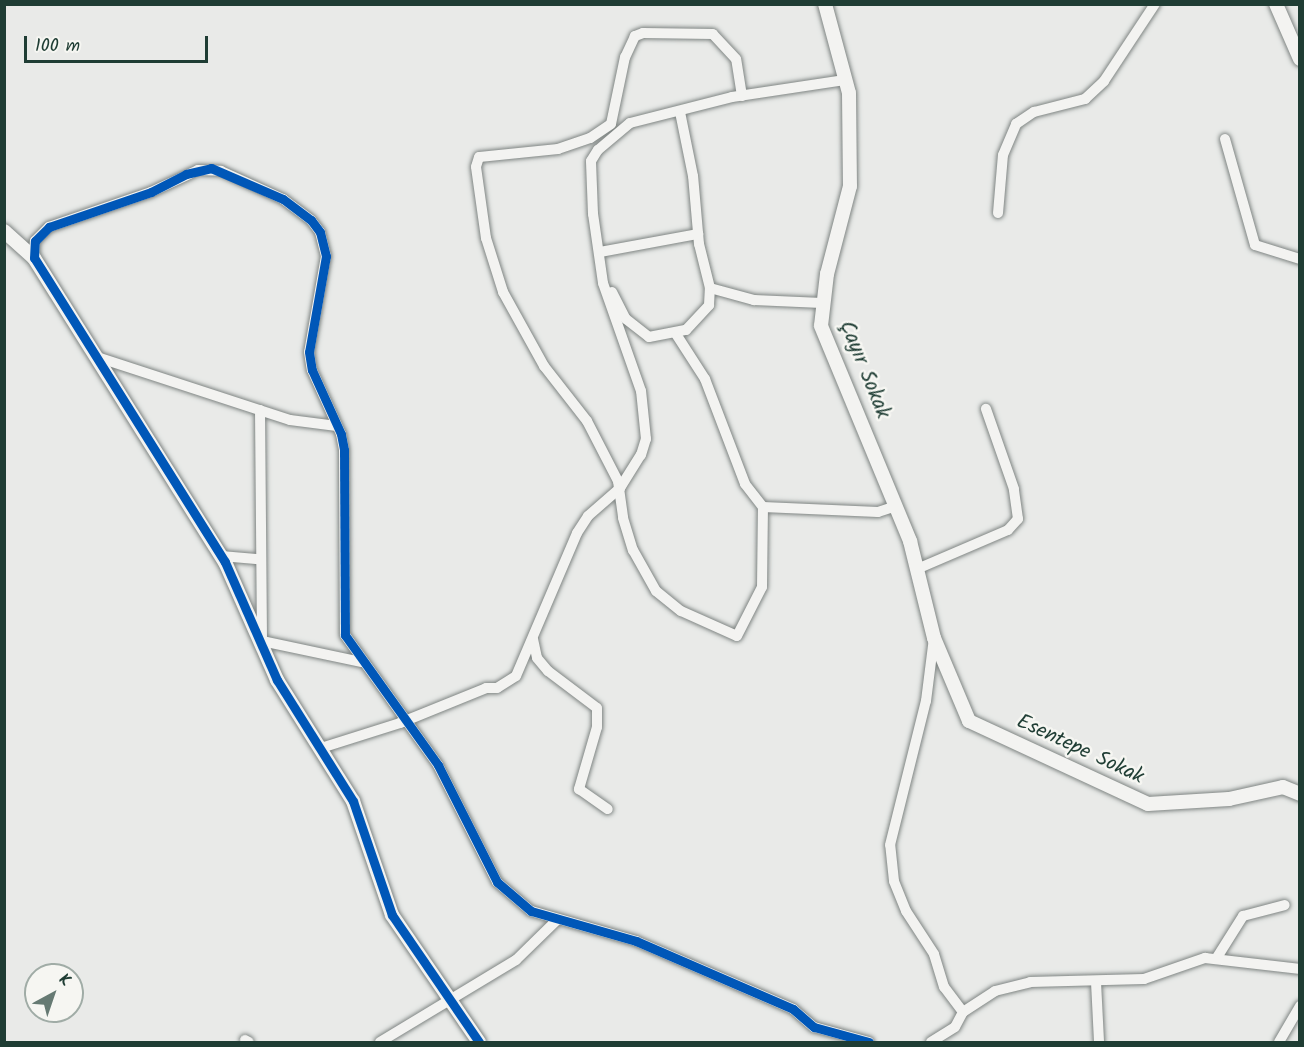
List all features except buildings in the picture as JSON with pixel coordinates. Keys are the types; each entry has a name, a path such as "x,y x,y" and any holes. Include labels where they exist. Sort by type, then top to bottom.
{"street":[{"name":"Çayır Sokak","path":"825,4 845,80 850,186 822,303 821,326 897,506 917,569 934,638"},
{"path":"998,213 1003,155 1016,124 1034,112 1085,99 1104,81 1155,4"},
{"path":"1276,4 1299,59"},
{"path":"676,334 705,380 745,484 763,507 762,587 746,625 737,636 730,636 681,612 656,591 633,550 623,518 620,488 587,421 544,366 503,291 486,238 478,186 479,157 558,149 590,138 611,124 625,57 635,36 643,33 713,34 736,59 742,96"},
{"path":"321,748 407,720 486,688 507,684 522,666 577,532 588,516 620,488 641,455 646,422 641,391 616,327 601,267 593,214 591,160 630,123 742,96 845,80"},
{"path":"601,267 617,303 635,328 649,337 676,334 686,330 709,305 710,288 698,234 693,176 680,112"},
{"path":"1225,139 1255,245 1299,259"},
{"path":"34,258 35,242 49,226 151,192 198,170 221,171 283,199 311,220 325,246 309,352 312,370 337,426 344,450 345,635 362,662 377,676 438,765 496,882 531,911 636,941 793,1009 814,1028 870,1042"},
{"path":"4,231 34,258 221,556 296,715 321,748 363,822 392,915 479,1042"},
{"path":"600,252 698,234"},
{"path":"710,288 754,300 822,303"},
{"path":"97,357 290,420 337,426"},
{"path":"917,569 1008,530 1018,519 1014,489 986,409"},
{"path":"260,410 259,559 262,641"},
{"path":"763,507 878,512 897,506"},
{"path":"221,556 259,559"},
{"path":"533,636 537,658 548,671 597,708 597,727 579,789 608,809"},
{"path":"934,638 926,701 890,845 894,881 906,911 934,954 944,987 963,1012"},
{"name":"Esentepe Sokak","path":"934,638 969,721 1148,804 1229,799 1282,787 1299,794"},
{"path":"262,641 362,662"},
{"path":"1216,959 1243,916 1285,904"},
{"path":"380,1042 448,998 516,960 557,920"},
{"path":"931,1042 955,1027 963,1012 995,991 1030,982 1144,979 1205,958 1299,969"},
{"path":"1096,982 1099,1042"},
{"path":"1279,1042 1299,1006"}],"cycle path":[{"path":"479,1042 392,915 353,801 277,680 225,562 34,258 35,241 49,227 151,192 186,174 211,168 283,199 311,220 320,232 326,256 309,352 312,370 341,434 344,450 345,635 438,765 497,882 531,911 636,941 793,1009 814,1027 869,1042"}]}
